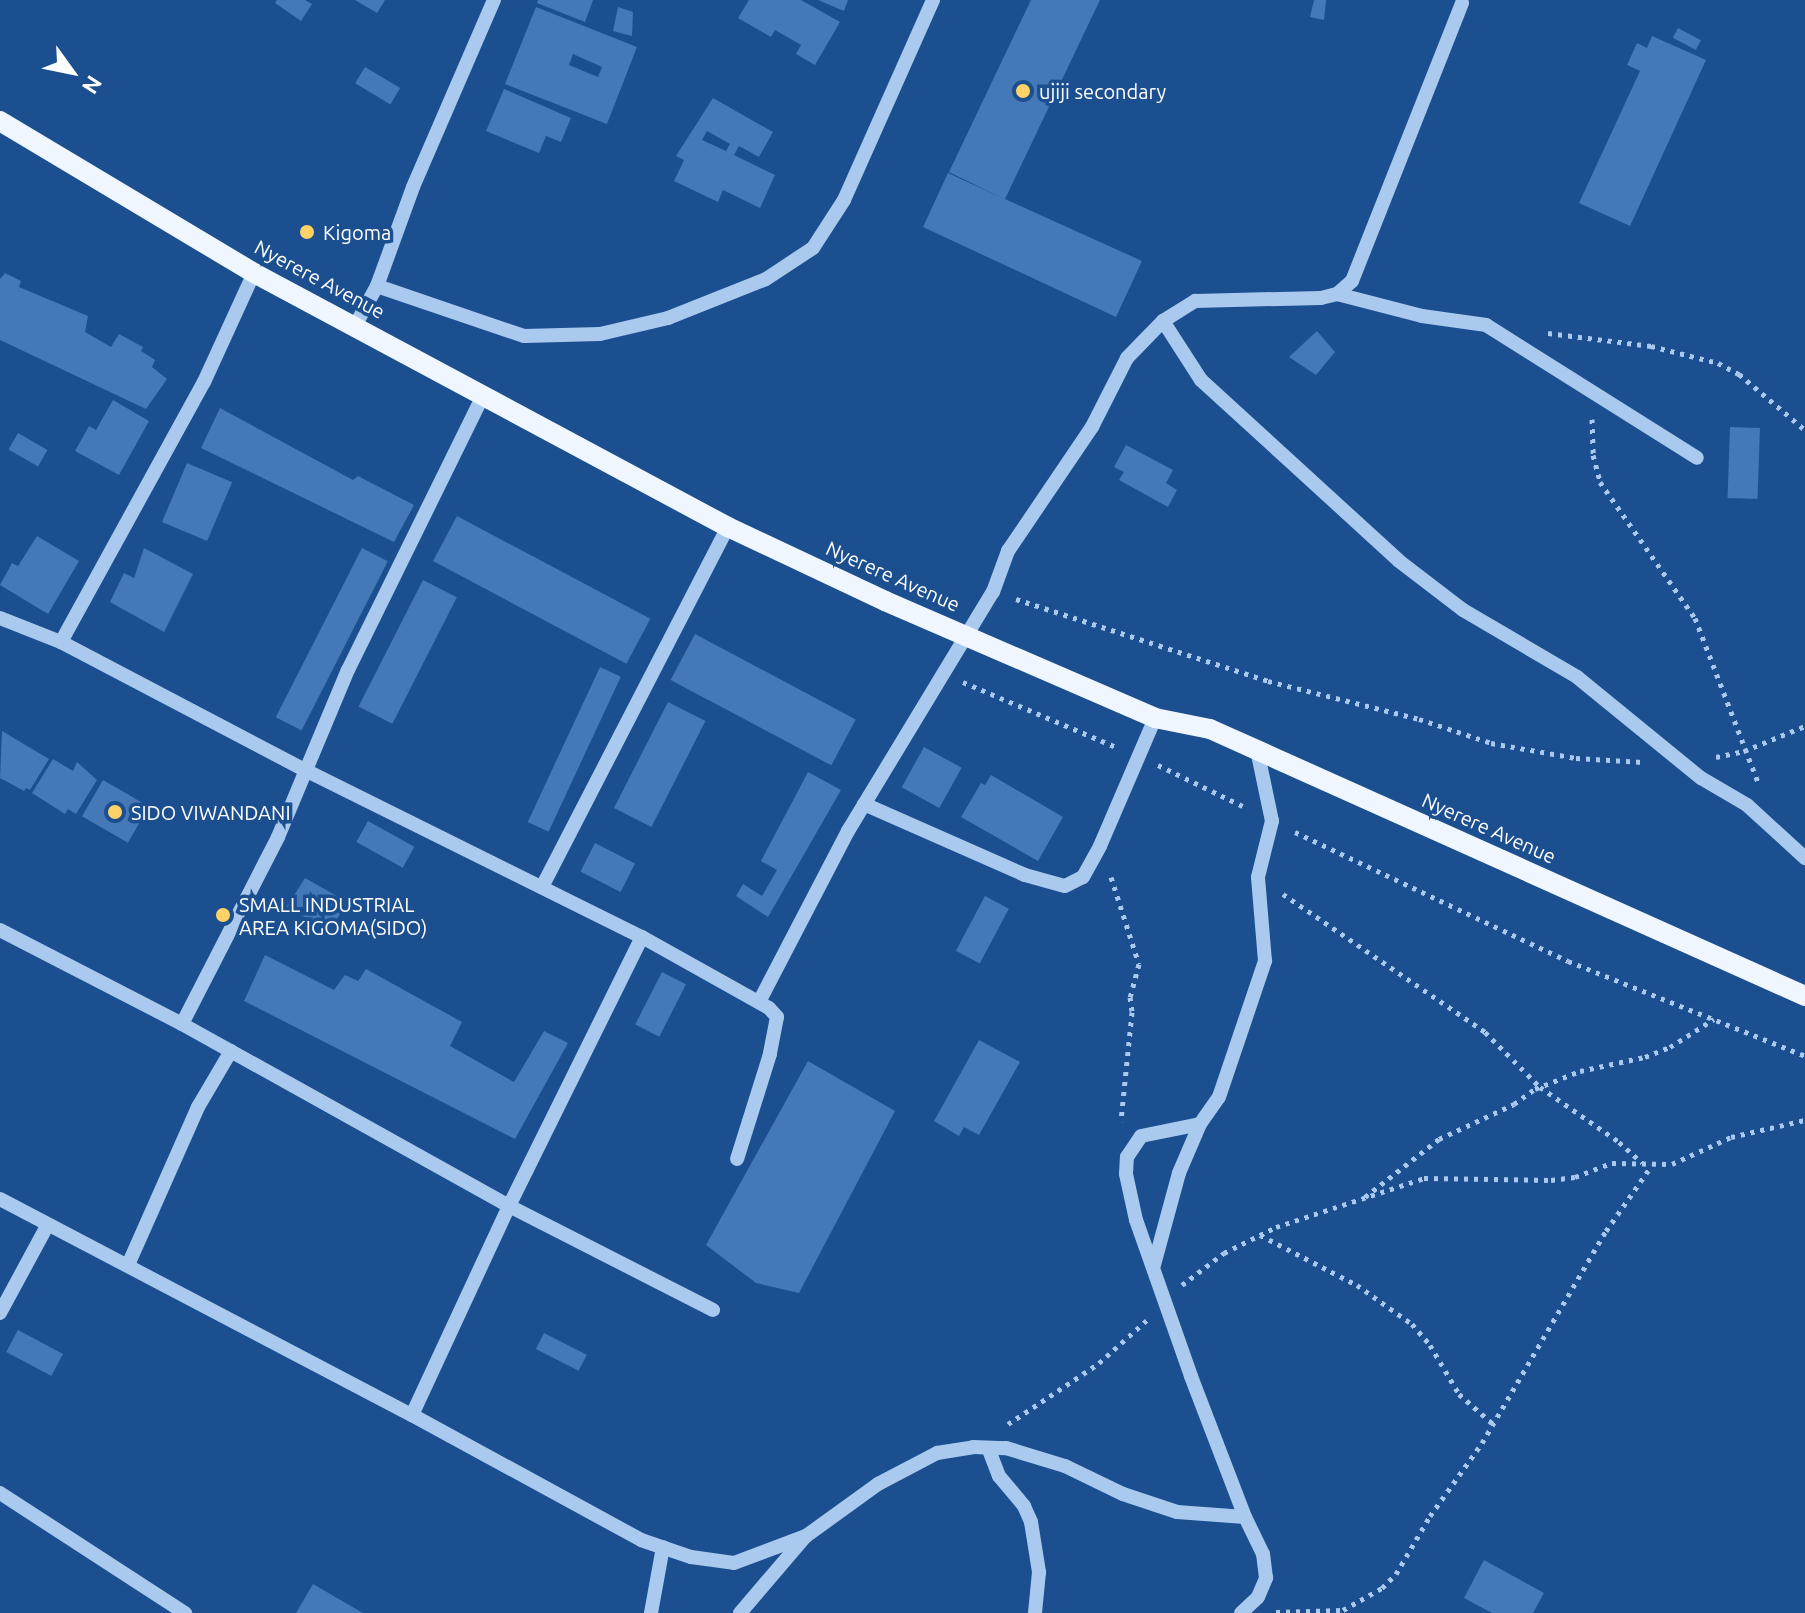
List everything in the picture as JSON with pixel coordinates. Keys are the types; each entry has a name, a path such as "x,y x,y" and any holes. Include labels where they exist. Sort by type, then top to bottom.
{"main road":[{"name":"Nyerere Avenue","path":"0,121 254,273 356,324 728,527 885,601 1155,718 1210,729 1805,996"}],"street":[{"path":"356,324 377,286 413,187 494,0"},
{"path":"377,286 524,336 600,334 668,318 766,279 813,248 844,200 933,0"},
{"path":"759,1002 864,804 993,592 1008,551 1092,427 1127,358 1163,321 1195,301 1321,298 1337,294 1352,281 1462,3"},
{"path":"61,642 204,382 254,273"},
{"path":"1337,294 1422,316 1486,325 1697,458"},
{"path":"1163,321 1201,380 1399,561 1463,610 1577,677 1701,778 1747,805 1805,858"},
{"path":"182,1024 252,890 307,771 348,670 484,394"},
{"path":"542,887 728,527"},
{"path":"0,618 61,642 307,771 642,937 759,1002 777,1017 737,1159"},
{"path":"864,804 1025,875 1065,886 1083,877 1100,846 1136,756 1155,718"},
{"path":"1154,1265 1179,1173 1200,1124 1219,1097 1265,961 1258,877 1272,821 1257,750"},
{"path":"0,930 182,1024 509,1206 713,1310"},
{"path":"412,1415 509,1206 642,937"},
{"path":"128,1265 198,1107 231,1051"},
{"path":"1200,1124 1141,1136 1127,1157 1126,1174 1136,1220 1165,1301 1245,1517 1263,1554 1266,1578 1258,1597 1241,1613"},
{"path":"0,1199 412,1415 641,1540 691,1557 734,1563 806,1536"},
{"path":"0,1313 47,1226"},
{"path":"740,1613 806,1536 878,1484 937,1453 973,1447 989,1450 1006,1448 1065,1466 1123,1494 1177,1512 1245,1517"},
{"path":"989,1450 999,1476 1024,1506 1031,1522 1039,1572 1035,1613"},
{"path":"0,1493 185,1613"},
{"path":"651,1613 663,1547"}],"path":[{"path":"1541,331 1651,346 1718,363 1739,374 1805,430"},
{"path":"1591,391 1593,455 1600,482 1695,618 1744,751 1778,831"},
{"path":"993,592 1268,681 1419,719 1491,743 1626,763 1688,762 1744,751 1805,726"},
{"path":"944,674 1136,756 1568,961 1805,1056"},
{"path":"1100,846 1139,964 1130,997 1132,1012 1121,1094 1121,1127 1127,1157"},
{"path":"1258,877 1485,1032 1540,1087 1619,1142 1642,1164"},
{"path":"1361,1200 1439,1139 1514,1104 1540,1087 1580,1071 1645,1057 1670,1047 1714,1019"},
{"path":"973,1447 1099,1363 1196,1272 1260,1235 1424,1178 1551,1180 1575,1177 1612,1163 1672,1164 1731,1137 1805,1120"},
{"path":"1265,1613 1343,1610 1382,1588 1396,1574 1492,1423 1598,1244 1652,1165"},
{"path":"1260,1235 1357,1285 1412,1324 1430,1345 1459,1394 1492,1423"}],"building":[{"path":"277,0 305,0 312,4 301,21 275,3"},
{"path":"355,0 385,0 377,13"},
{"path":"538,0 593,0 585,22 537,3"},
{"path":"749,0 801,0 840,22 815,65 796,54 801,45 775,30 771,37 738,18"},
{"path":"818,0 848,0 844,11"},
{"name":"ujiji secondary","path":"1031,0 1100,0 1005,199 1142,261 1116,317 923,227 948,173 1002,198 949,172"},
{"path":"1314,0 1326,0 1324,20 1310,17"},
{"path":"536,7 637,47 607,124 505,84","holes":["573,54 602,67 598,77 569,65"]},
{"path":"618,7 633,12 632,36 613,31"},
{"path":"1678,28 1701,40 1696,50 1673,38"},
{"path":"1652,36 1706,60 1630,226 1579,203 1640,71 1627,65 1637,43 1647,48"},
{"path":"365,67 400,88 390,104 355,83"},
{"path":"504,89 571,118 561,142 546,136 539,153 486,131"},
{"path":"713,98 773,132 759,157 739,146 734,155 775,175 760,208 723,190 718,202 674,181 684,160 676,156","holes":["707,131 730,144 726,151 702,140"]},
{"path":"5,273 21,281 19,287 88,316 85,332 111,347 119,334 143,347 141,351 155,360 152,367 167,379 146,409 0,340 0,279"},
{"path":"1317,331 1335,352 1316,375 1289,357"},
{"path":"113,400 149,421 119,475 75,451 89,426 96,430"},
{"path":"220,408 353,480 358,476 414,505 394,542 201,448"},
{"path":"1730,427 1760,428 1758,499 1728,498"},
{"path":"18,433 47,450 38,466 8,449"},
{"path":"1126,445 1173,470 1166,483 1177,490 1168,507 1119,480 1124,472 1114,467"},
{"path":"187,463 232,482 207,541 162,522"},
{"path":"457,516 650,619 626,664 433,561"},
{"path":"37,536 79,561 48,614 0,585 12,563 18,566"},
{"path":"144,548 193,574 164,632 110,602 124,573 134,578"},
{"path":"362,548 388,561 302,730 276,717"},
{"path":"423,580 457,597 392,724 359,707"},
{"path":"695,634 856,719 831,765 671,680"},
{"path":"600,667 621,677 549,832 528,822"},
{"path":"668,702 705,721 651,827 614,808"},
{"path":"2,731 49,759 30,790 26,788 24,791 0,778"},
{"path":"924,747 962,768 939,808 902,787"},
{"path":"53,759 73,771 77,762 97,780 76,814 68,809 65,814 32,793"},
{"path":"808,772 841,790 768,917 736,896 743,884 762,896 777,870 761,861"},
{"path":"991,775 1063,817 1038,861 961,817 981,783 985,785"},
{"name":"SIDO VIWANDANI","path":"103,780 149,806 128,843 82,816"},
{"path":"368,821 414,847 403,868 356,842"},
{"path":"595,843 635,863 621,892 580,872"},
{"path":"305,878 344,900 339,916 329,929 286,908"},
{"path":"985,896 1009,909 980,963 956,951"},
{"path":"265,955 334,990 345,975 358,981 366,969 462,1022 450,1046 514,1082 544,1031 568,1043 515,1139 244,1001"},
{"path":"662,972 686,984 659,1037 635,1025"},
{"path":"979,1040 1020,1062 979,1135 964,1127 959,1136 934,1121"},
{"path":"808,1061 895,1111 799,1293 756,1283 706,1245"},
{"path":"18,1330 63,1354 51,1376 6,1352"},
{"path":"544,1333 587,1355 579,1371 536,1349"},
{"path":"1484,1560 1544,1593 1533,1613 1492,1613 1464,1598"},
{"path":"313,1584 363,1613 296,1613"}],"place":[{"name":"ujiji secondary","path":"1023,91"},
{"name":"Kigoma","path":"307,232"},
{"name":"SIDO VIWANDANI","path":"115,812"},
{"name":"SMALL INDUSTRIAL AREA KIGOMA(SIDO)","path":"223,915"}]}
